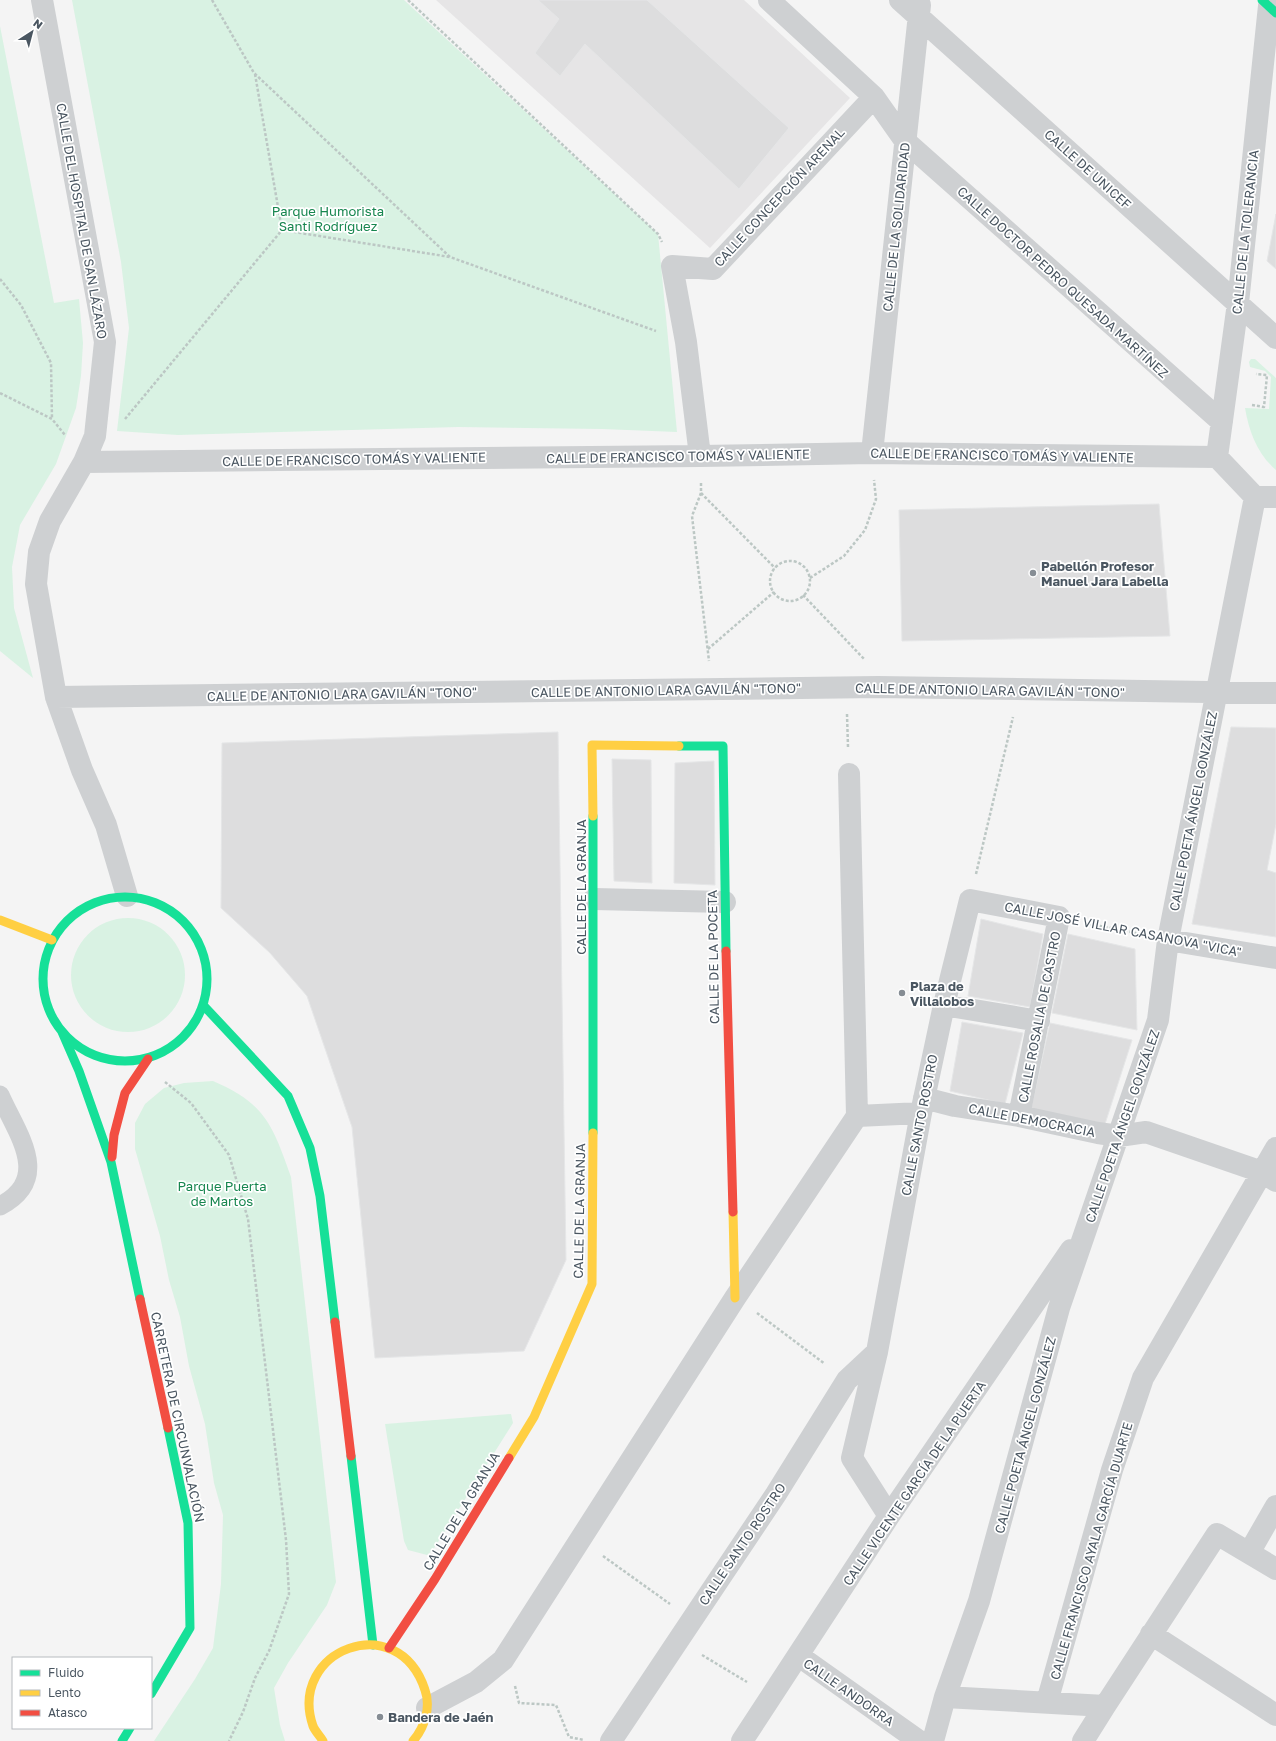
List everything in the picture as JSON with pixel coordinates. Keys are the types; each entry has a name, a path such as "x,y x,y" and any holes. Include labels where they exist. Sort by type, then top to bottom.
{"street":[{"name":"CALLE DEL HOSPITAL DE SAN LÁZARO","path":"42,0 105,342 95,436 84,462 50,521 39,552 36,584 56,697 82,770 106,824 127,896"},
{"name":"CALLE DOCTOR PEDRO QUESADA MARTÍNEZ","path":"769,0 874,97 905,141 1222,422"},
{"name":"CALLE DE UNICEF","path":"900,0 920,8 1276,338"},
{"name":"CALLE DE LA TOLERANCIA","path":"1217,458 1238,303 1269,6"},
{"name":"CALLE DE LA SOLIDARIDAD","path":"872,453 920,8"},
{"name":"CALLE CONCEPCIÓN ARENAL","path":"672,266 713,269 874,97"},
{"path":"672,266 686,342 700,456"},
{"name":"CALLE DE FRANCISCO TOMÁS Y VALIENTE","path":"84,462 872,453 1217,458"},
{"path":"1217,458 1266,497"},
{"name":"CALLE POETA ÁNGEL GONZÁLEZ","path":"933,1741 945,1697 979,1601 1059,1308 1158,1020 1168,940 1217,693 1266,497"},
{"name":"CALLE DE ANTONIO LARA GAVILÁN \"TONO\"","path":"56,697 878,687 1276,694"},
{"name":"CALLE DE LA GRANJA","path":"389,1648 435,1579 534,1417 592,1284 594,899 592,745"},
{"name":"CALLE DE LA POCETA","path":"592,745 723,746 725,902 736,1298"},
{"path":"427,1708 476,1682 503,1660 736,1298 857,1116 849,774"},
{"path":"62,1032 80,1049 102,1059 134,1062 148,1059 164,1052 188,1033 204,1006 208,981 204,955 193,932 175,913 152,901 127,896 97,901 71,916 52,940 44,963 42,988 49,1012 62,1032 79,1071 111,1162"},
{"path":"594,899 725,902"},
{"name":"CALLE JOSÉ VILLAR CASANOVA \"VICA\"","path":"970,900 1059,917"},
{"name":"CALLE SANTO ROSTRO","path":"889,1516 852,1458 877,1352 922,1106 944,1005 970,900"},
{"name":"CALLE ROSALIA DE CASTRO","path":"1019,1116 1059,917"},
{"path":"0,920 52,940"},
{"name":"CALLE JOSÉ VILLAR CASANOVA \"VICA\"","path":"1168,940 1276,958"},
{"path":"944,1005 1039,1022"},
{"path":"204,1006 288,1096 310,1148 320,1196 373,1645"},
{"path":"111,1162 114,1136 125,1094 148,1059"},
{"name":"CALLE DEMOCRACIA","path":"857,1116 922,1106 1019,1116 1119,1136 1146,1132 1269,1177"},
{"name":"CALLE FRANCISCO AYALA GARCÍA DUARTE","path":"1047,1702 1112,1470 1143,1378 1269,1177 1276,1148"},
{"name":"CARRETERA DE CIRCUNVALACIÓN","path":"111,1162 188,1523 190,1628 152,1692"},
{"name":"CALLE VICENTE GARCÍA DE LA PUERTA","path":"742,1741 889,1516 1088,1226"},
{"name":"CALLE SANTO ROSTRO","path":"611,1741 776,1494 847,1380 877,1352"},
{"path":"1249,1553 1276,1506"},
{"path":"1083,1741 1217,1534 1276,1569"},
{"path":"1151,1634 1276,1715"},
{"path":"323,1741 314,1727 309,1707 311,1687 320,1668 334,1654 353,1646 373,1645 389,1648 404,1657 416,1669 424,1684 427,1708 425,1720 413,1741"},
{"name":"CALLE ANDORRA","path":"798,1656 919,1741"},
{"path":"945,1697 1105,1706"},
{"path":"122,1741 129,1729"}],"lane":[{"path":"0,1095 26,1149 29,1163 27,1177 20,1190 11,1200 0,1206"}],"path":[{"path":"212,0 254,73 450,257"},
{"path":"408,0 658,234 672,266"},
{"path":"122,422 282,230 254,73"},
{"path":"282,230 450,257 686,342"},
{"path":"0,279 21,305 50,363 52,419"},
{"path":"1246,404 1264,407 1267,375 1252,373"},
{"path":"0,393 52,419 66,435 71,438"},
{"path":"810,578 844,556 865,530 876,499 872,453"},
{"path":"700,456 701,493 692,516 712,689"},
{"path":"701,493 775,568"},
{"path":"786,561 793,561 804,567 810,578 810,585 803,595 791,601 785,600 774,592 770,580 775,568 786,561"},
{"path":"708,649 774,592"},
{"path":"803,595 877,672 878,687"},
{"path":"846,688 849,774"},
{"path":"970,900 1019,690"},
{"name":"CALLE JOSÉ VILLAR CASANOVA \"VICA\"","path":"1059,917 1168,940"},
{"path":"163,1080 191,1103 229,1155 248,1219 286,1540 289,1594 269,1651 255,1678 243,1712 228,1741"},
{"path":"736,1298 847,1380"},
{"path":"579,1540 692,1619"},
{"path":"679,1641 770,1696"},
{"path":"503,1660 512,1676 519,1703 556,1705 569,1737 588,1741"}],"shaded area":[{"path":"436,0 744,0 850,98 710,248"}],"green space":[{"name":"Parque Humorista Santi Rodríguez","path":"72,0 404,0 658,234 677,432 602,429 458,427 178,435 117,431 129,328 121,262"},
{"path":"0,26 54,303 79,299 83,343 81,376 76,408 56,464 20,525 12,567 14,608 33,678 0,651"},
{"path":"1251,359 1255,359 1276,378 1276,470 1269,464 1255,442 1247,417 1245,408 1269,409 1271,377 1265,371 1250,367 1249,362"},
{"path":"128,918 139,919 150,923 168,935 180,953 184,964 184,986 180,997 168,1015 150,1027 139,1031 128,1032 117,1031 106,1027 88,1015 76,997 72,986 71,975 72,964 76,953 88,935 106,923 117,919"},
{"name":"Parque Puerta de Martos","path":"213,1081 231,1089 245,1098 265,1118 279,1144 291,1177 336,1582 327,1605 288,1663 274,1688 280,1725 285,1741 154,1741 195,1679 213,1648 221,1584 223,1515 214,1483 205,1424 189,1366 180,1317 169,1280 160,1236 135,1149 135,1123 145,1104 164,1088 184,1083"},
{"path":"511,1414 513,1423 433,1550 427,1555 408,1550 404,1541 385,1424"}],"building":[{"path":"538,0 647,0 789,128 739,189 585,44 560,76 535,53 559,19"},
{"path":"1276,214 1276,269 1267,261"},
{"name":"Pabellón Profesor Manuel Jara Labella","path":"1159,504 1170,636 902,641 899,510"},
{"path":"1231,727 1276,728 1276,824 1267,870 1276,873 1276,937 1192,924"},
{"path":"558,732 566,1260 524,1351 375,1358 352,1127 307,996 270,953 221,908 222,743"},
{"path":"612,759 651,760 652,883 614,881"},
{"path":"714,761 715,885 674,883 675,763"},
{"path":"981,919 1043,934 1030,1007 968,996"},
{"path":"1068,934 1135,949 1137,1030 1052,1013"},
{"path":"962,1022 1023,1033 1005,1104 950,1091"},
{"path":"1050,1023 1132,1040 1105,1124 1031,1109"}],"traffic: fast":[{"path":"1262,0 1276,13"},
{"path":"679,746 723,746 726,951"},
{"path":"593,816 593,1133"},
{"path":"117,897 133,897 149,900 164,906 177,915 189,927 198,940 204,955 207,979 206,995 198,1018 189,1031 177,1043 164,1052 149,1058 133,1061 117,1061 101,1058 86,1052 73,1043 61,1031 52,1018 46,1003 43,987 43,971 46,955 52,940 61,927 73,915 86,906 101,900 117,897"},
{"path":"204,1006 288,1096 310,1148 320,1196 335,1322"},
{"path":"62,1032 79,1071 111,1162 140,1299"},
{"path":"152,1692 190,1628 188,1523 168,1428"},
{"path":"351,1456 373,1645"},
{"path":"122,1741 129,1729"}],"traffic: slow":[{"path":"593,816 592,745 679,746"},
{"path":"0,920 52,940"},
{"path":"509,1458 534,1417 592,1284 593,1133"},
{"path":"733,1212 735,1298"},
{"path":"323,1741 313,1726 309,1699 316,1677 330,1659 349,1648 371,1645 392,1650 411,1665 425,1690 427,1696 426,1717 421,1730 413,1741"}],"traffic: jam":[{"path":"726,951 733,1212"},
{"path":"112,1157 114,1135 125,1093 148,1059"},
{"path":"140,1299 168,1428"},
{"path":"335,1322 351,1456"},
{"path":"389,1648 435,1579 509,1458"}],"place":[{"name":"Pabellón Profesor Manuel Jara Labella","path":"1033,573"},
{"name":"Plaza de Villalobos","path":"902,993"},
{"name":"Bandera de Jaén","path":"380,1717"}]}
